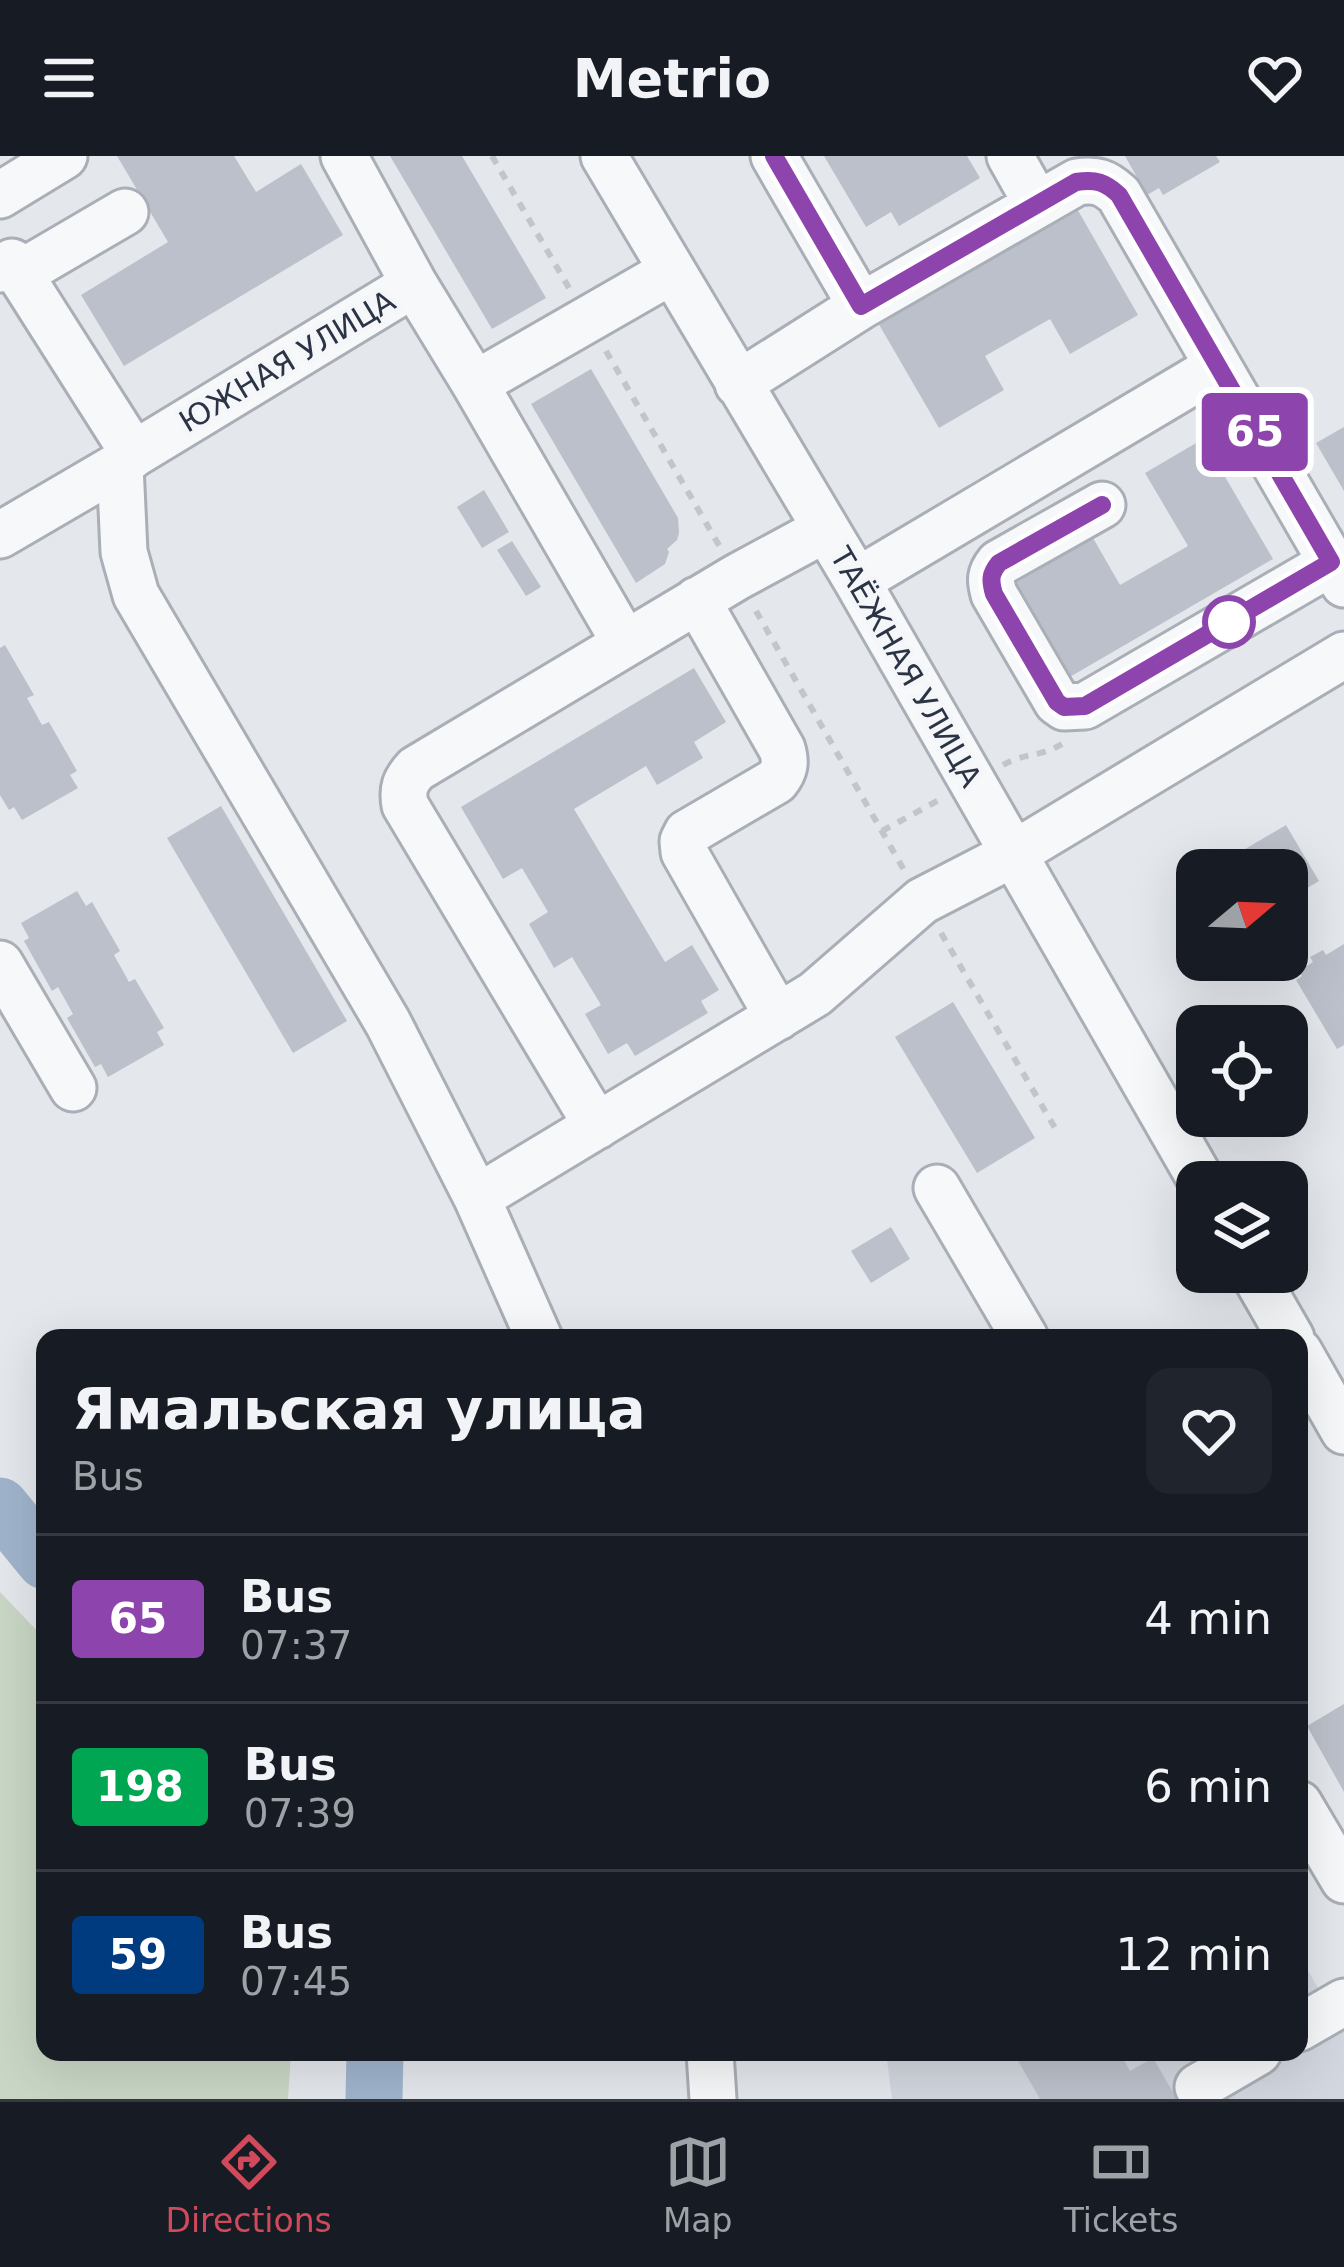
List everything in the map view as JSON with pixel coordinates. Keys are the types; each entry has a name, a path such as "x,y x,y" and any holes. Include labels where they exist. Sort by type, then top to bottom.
{"street":[{"path":"0,194 64,156"},
{"path":"344,156 414,284"},
{"name":"ТАЁЖНАЯ УЛИЦА","path":"604,156 857,581 1190,1161"},
{"path":"774,156 861,306"},
{"path":"1010,156 1036,205"},
{"path":"738,384 861,306 1076,182 1105,182 1119,195 1338,573 1085,706 1064,707 990,581 999,563 1102,505"},
{"path":"125,212 8,261 127,459 124,553 136,595 388,1023 477,1198 535,1329"},
{"path":"475,385 672,271"},
{"name":"ЮЖНАЯ УЛИЦА","path":"0,535 414,284 626,643"},
{"path":"857,581 1217,367"},
{"path":"597,1126 405,805 407,778 698,600 824,530"},
{"path":"698,600 785,760 776,781 687,832 684,852 778,1017"},
{"path":"477,1198 815,994 922,902 1015,853 1344,655"},
{"path":"0,964 73,1088"},
{"path":"937,1188 1020,1329"},
{"path":"1265,1293 1286,1329"},
{"path":"1308,1368 1344,1432"},
{"path":"1308,1819 1344,1880"},
{"path":"1308,2023 1344,2002"},
{"path":"711,2061 713,2099"},
{"path":"1198,2086 1242,2061"}],"path":[{"path":"492,156 1058,1133"}],"shaded area":[{"path":"1308,1971 1344,2033 1344,2099 892,2099 887,2061 1308,2061"}],"green space":[{"path":"0,1592 36,1630 36,2061 290,2061 288,2099 0,2099"}],"building":[{"path":"117,156 234,156 256,192 301,164 343,235 124,366 81,295 168,242"},
{"path":"390,156 462,156 546,298 492,329"},
{"path":"824,156 967,156 980,178 899,226 891,212 866,227"},
{"path":"1125,156 1216,156 1220,162 1163,195 1159,188 1147,195"},
{"path":"1076,207 1138,315 1070,354 1050,319 985,356 1004,390 939,428 877,321"},
{"path":"591,369 678,518 679,533 667,549 665,564 636,583 531,404"},
{"path":"1344,427 1344,491 1316,443"},
{"path":"1203,439 1273,559 1068,678 1014,584 1093,538 1120,585 1188,546 1145,473"},
{"path":"484,490 509,532 482,548 457,507"},
{"path":"512,541 541,587 526,596 497,550"},
{"path":"5,645 34,695 27,698 42,725 49,722 77,771 70,775 78,788 22,820 0,795 0,648"},
{"path":"694,668 726,722 694,742 703,758 657,785 646,766 574,809 665,962 692,945 719,990 701,1001 708,1013 635,1056 627,1043 608,1054 585,1014 601,1005 572,957 554,968 529,924 548,912 522,868 503,879 461,807"},
{"path":"221,806 347,1021 293,1053 167,838"},
{"path":"1286,825 1300,849 1245,849"},
{"path":"1308,862 1319,881 1308,888"},
{"path":"77,891 86,906 92,902 120,951 114,955 129,982 135,979 164,1028 157,1032 164,1045 108,1077 101,1064 95,1067 67,1018 73,1014 58,987 52,991 24,941 29,938 21,923"},
{"path":"1344,944 1344,1045 1337,1049 1297,981 1308,981 1310,957 1323,950 1326,955"},
{"path":"953,1002 1035,1138 977,1173 895,1037"},
{"path":"891,1227 910,1259 871,1283 851,1251"},
{"path":"1344,1704 1344,1792 1308,1728"},
{"path":"1018,2061 1124,2061 1130,2071 1155,2061 1177,2099 1040,2099"}],"waterway":[{"path":"0,1506 36,1550"},
{"path":"374,2099 375,2061"}],"bus line":[{"name":"65","path":"774,156 861,306 1076,182 1105,182 1119,195 1331,562 1085,706 1064,707 990,581 999,563 1102,505"}]}
